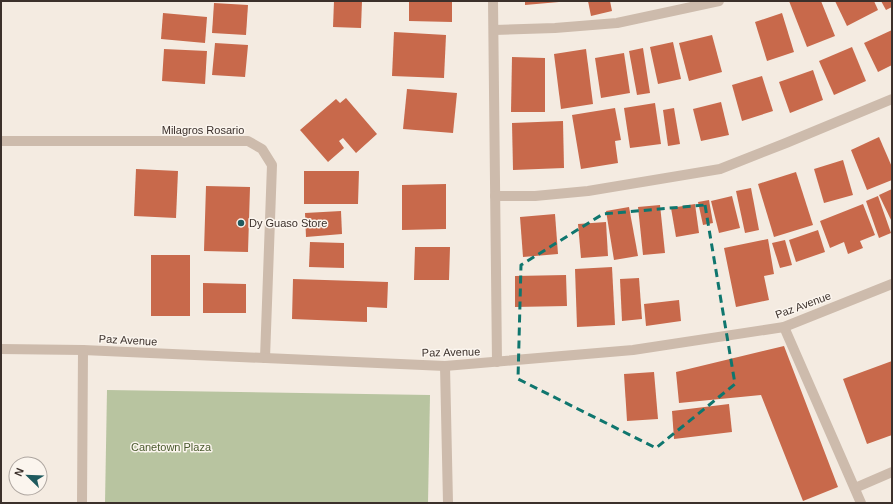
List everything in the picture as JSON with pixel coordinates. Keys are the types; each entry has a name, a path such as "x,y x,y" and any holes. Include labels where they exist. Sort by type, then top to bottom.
{"street":[{"path":"493,1 497,362"},
{"path":"494,30 555,28 617,23 680,11 719,1"},
{"path":"495,196 535,196 588,191 720,169 892,99"},
{"name":"Milagros Rosario","path":"1,141 248,142 262,149 272,165 265,358"},
{"name":"Paz Avenue","path":"1,349 83,350 445,366 633,350 784,327 892,284"},
{"path":"784,327 861,503"},
{"path":"82,503 83,350"},
{"path":"445,366 448,503"},
{"path":"855,488 892,472"}],"highlighted area":[{"path":"705,205 735,384 656,448 518,379 521,265 603,214"}],"green space":[{"name":"Canetown Plaza","path":"107,390 430,395 428,503 105,503"}],"building":[{"path":"334,1 362,1 361,28 333,27"},
{"path":"409,1 452,1 452,22 409,21"},
{"path":"525,1 559,1 559,2 525,5"},
{"path":"588,1 610,1 612,11 591,16"},
{"path":"789,1 821,1 835,36 807,47"},
{"path":"835,1 874,1 878,10 847,26"},
{"path":"881,1 892,1 892,7 886,10"},
{"path":"214,3 248,5 246,35 212,33"},
{"path":"163,13 207,17 205,43 161,39"},
{"path":"782,13 794,52 767,61 755,22"},
{"path":"892,30 892,65 878,72 864,43"},
{"path":"394,32 446,35 444,78 392,76"},
{"path":"712,35 722,72 689,81 679,43"},
{"path":"673,42 681,79 658,84 650,47"},
{"path":"215,43 248,45 245,77 212,75"},
{"path":"852,47 866,81 834,95 819,61"},
{"path":"643,48 650,93 637,95 629,51"},
{"path":"164,49 207,51 205,84 162,81"},
{"path":"586,49 593,104 561,109 554,54"},
{"path":"624,53 630,93 601,98 595,58"},
{"path":"512,57 545,58 545,112 511,112"},
{"path":"813,70 823,100 790,113 779,82"},
{"path":"762,76 773,111 742,121 732,85"},
{"path":"407,89 457,93 453,133 403,129"},
{"path":"346,98 377,134 356,153 343,138 339,141 344,148 328,162 300,130 336,99 340,103"},
{"path":"721,102 729,135 701,141 693,109"},
{"path":"655,103 661,144 630,148 624,108"},
{"path":"615,108 621,140 615,141 618,163 581,169 572,115"},
{"path":"674,108 680,144 668,146 663,110"},
{"path":"563,121 564,168 513,170 512,123"},
{"path":"879,137 892,167 892,180 867,190 851,150"},
{"path":"843,160 853,195 824,203 814,169"},
{"path":"136,169 178,171 176,218 134,216"},
{"path":"304,171 359,171 358,204 304,204"},
{"path":"796,172 813,225 774,237 758,184"},
{"path":"446,184 446,229 402,230 402,185"},
{"path":"206,186 250,187 248,252 204,251"},
{"path":"751,188 759,230 745,233 736,191"},
{"path":"892,189 892,222 879,195"},
{"path":"732,196 740,228 719,233 711,201"},
{"path":"878,196 891,233 879,238 866,201"},
{"path":"709,200 713,223 703,225 698,202"},
{"path":"695,204 699,233 676,237 671,208"},
{"path":"863,204 875,235 860,241 863,248 848,254 844,242 830,248 820,221"},
{"path":"660,205 665,253 643,255 638,207"},
{"path":"629,207 638,256 614,260 606,211"},
{"path":"341,211 342,234 306,237 305,213"},
{"path":"555,214 558,254 523,257 520,217"},
{"path":"606,222 608,256 581,258 578,224"},
{"path":"818,230 825,252 796,262 789,240"},
{"path":"768,239 774,274 764,276 769,300 736,307 724,248"},
{"path":"785,240 792,265 780,268 772,243"},
{"path":"310,242 344,243 344,268 309,267"},
{"path":"415,247 450,247 449,280 414,280"},
{"path":"151,255 190,255 190,316 151,316"},
{"path":"612,267 615,325 577,327 575,269"},
{"path":"566,275 567,306 515,307 515,276"},
{"path":"639,278 642,319 622,321 620,279"},
{"path":"293,279 388,282 387,308 367,307 367,322 292,319"},
{"path":"203,283 246,284 246,313 203,313"},
{"path":"679,300 681,321 646,326 644,304"},
{"path":"784,346 838,487 803,501 761,395 679,403 676,372"},
{"path":"892,361 892,435 867,444 843,379"},
{"path":"654,372 658,419 627,421 624,374"},
{"path":"729,404 732,432 674,439 672,411"}],"place":[{"name":"Dy Guaso Store","path":"241,223"}]}
